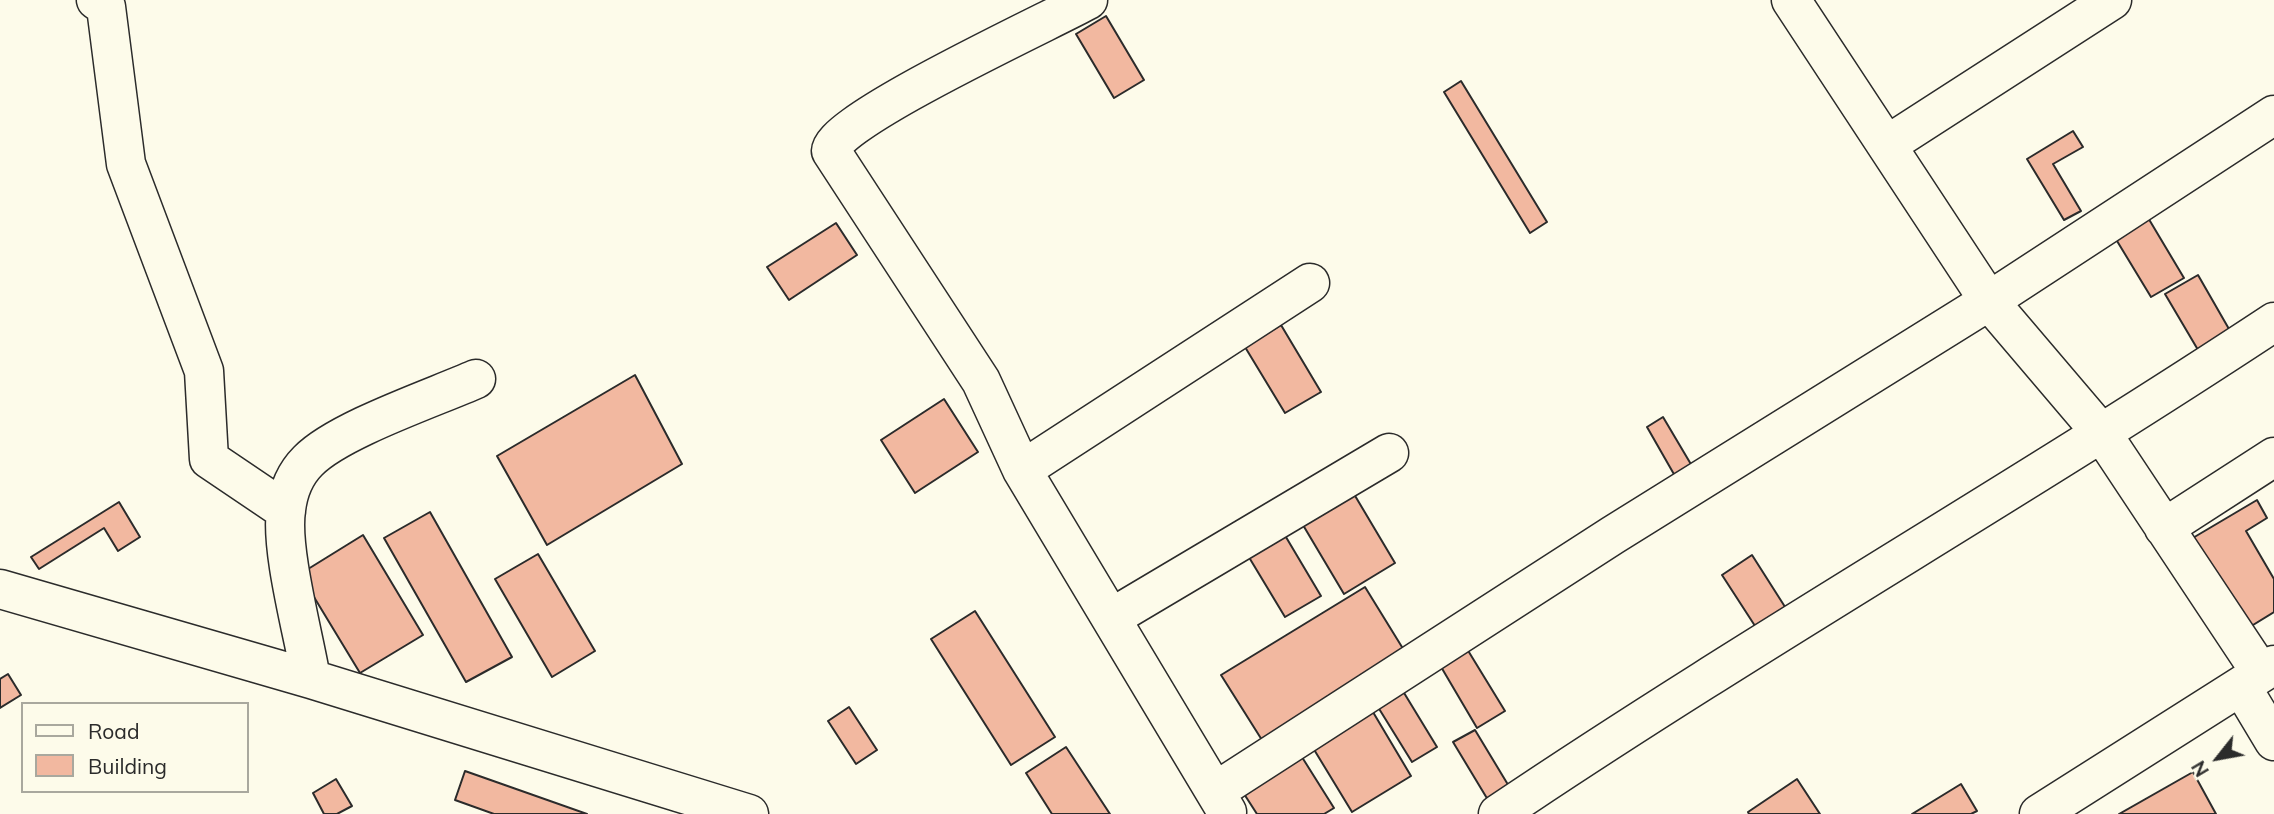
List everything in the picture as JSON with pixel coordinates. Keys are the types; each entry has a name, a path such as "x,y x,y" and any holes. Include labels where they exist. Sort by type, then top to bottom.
{"street":[{"path":"96,0 106,7 126,164 204,372 208,459 286,512"},
{"path":"1791,0 1989,301 2103,435 2164,528 2259,675 2274,741"},
{"path":"1887,145 2112,0"},
{"path":"1078,2 898,97 838,137 831,145 835,159 981,381 1022,470 1222,802 1613,535 1989,301 2274,115"},
{"path":"1022,470 1310,284"},
{"path":"1498,814 1652,710 2103,435 2274,322"},
{"path":"311,679 286,538 286,512 297,475 323,449 476,379"},
{"path":"1111,618 1389,453"},
{"path":"2164,528 2274,457"},
{"path":"0,589 311,679 748,814"},
{"path":"2039,814 2259,675"}],"building":[{"path":"1106,16 1144,80 1114,98 1076,34"},
{"path":"1461,81 1547,222 1530,233 1444,92"},
{"path":"2073,131 2083,147 2053,164 2081,211 2064,220 2027,159"},
{"path":"2147,216 2184,278 2151,297 2114,236"},
{"path":"836,223 857,255 789,300 767,267"},
{"path":"2198,275 2233,336 2201,355 2165,294"},
{"path":"1281,325 1321,392 1285,413 1245,347"},
{"path":"635,375 682,464 547,545 497,456"},
{"path":"944,399 978,452 915,493 881,440"},
{"path":"1663,417 1692,466 1675,476 1647,427"},
{"path":"1351,489 1395,563 1344,594 1300,520"},
{"path":"2257,500 2267,518 2246,531 2274,579 2274,612 2240,633 2186,542"},
{"path":"119,502 140,537 118,551 104,528 39,569 31,557"},
{"path":"430,512 512,657 466,682 384,538"},
{"path":"1280,527 1321,596 1285,617 1244,549"},
{"path":"363,535 423,635 360,673 300,574"},
{"path":"538,554 595,651 552,677 495,579"},
{"path":"1752,555 1787,610 1757,629 1722,575"},
{"path":"1365,587 1410,660 1267,748 1221,675"},
{"path":"975,611 1055,737 1011,765 931,639"},
{"path":"1464,644 1505,711 1477,728 1437,660"},
{"path":"8,674 21,695 0,708 0,679"},
{"path":"1398,683 1437,747 1412,762 1373,699"},
{"path":"1367,702 1411,776 1352,812 1307,738"},
{"path":"849,707 877,750 856,764 828,721"},
{"path":"1475,730 1510,788 1488,800 1453,742"},
{"path":"1295,746 1334,808 1324,814 1257,814 1237,783"},
{"path":"1066,747 1110,814 1052,814 1026,773"},
{"path":"465,771 587,814 494,814 455,800"},
{"path":"2193,772 2216,814 2119,814"},
{"path":"336,779 352,806 337,814 324,814 313,793"},
{"path":"1797,779 1820,814 1749,814 1748,812"},
{"path":"1961,784 1977,811 1971,814 1912,814"}]}
